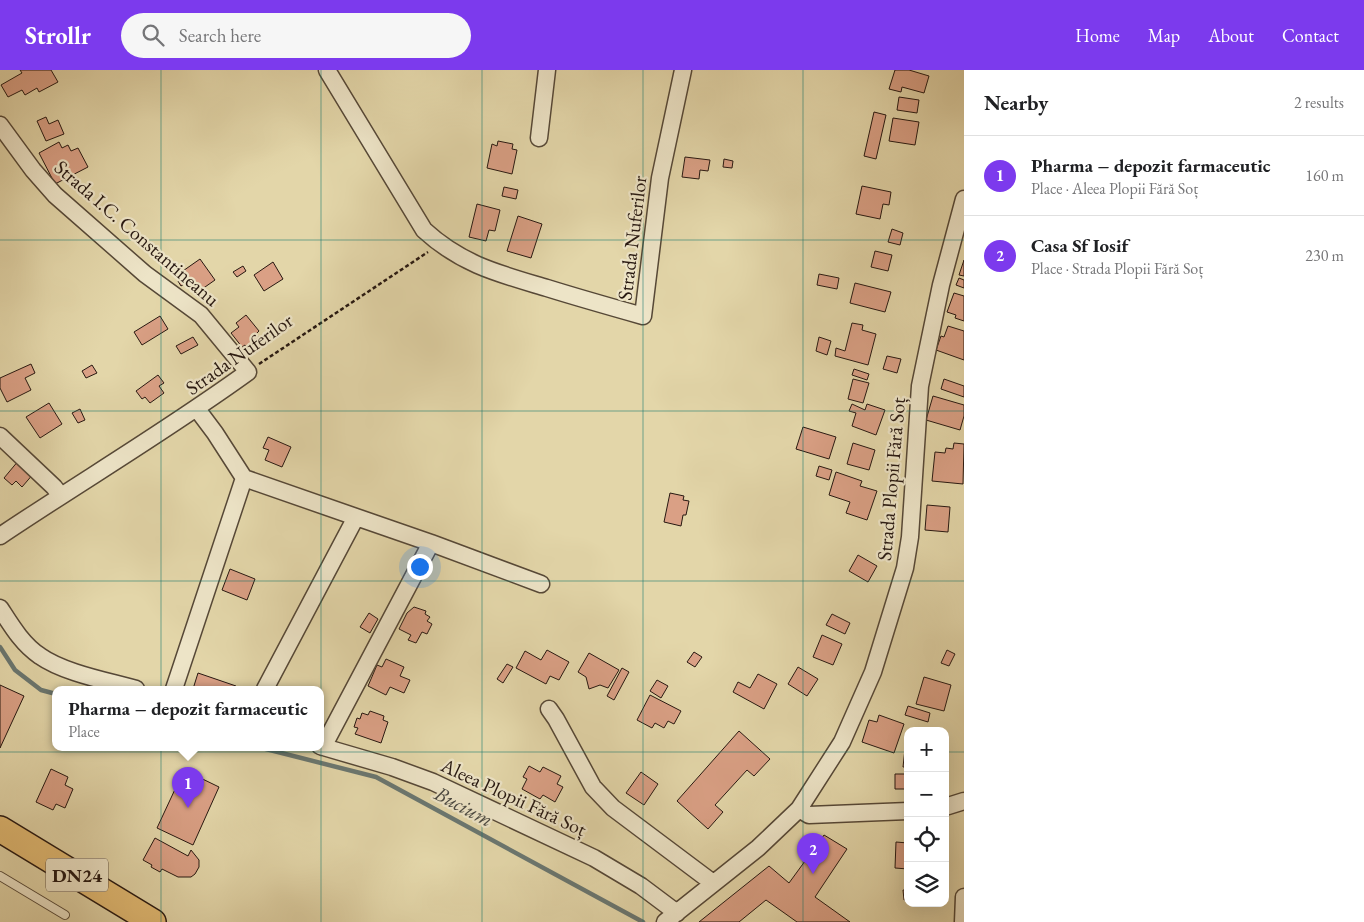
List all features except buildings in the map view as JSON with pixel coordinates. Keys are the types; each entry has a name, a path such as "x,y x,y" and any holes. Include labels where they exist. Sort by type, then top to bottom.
{"main road":[{"name":"DN24","path":"0,828 142,921"},
{"name":"DN24","path":"0,845 142,921"}],"street":[{"name":"Strada Nuferilor","path":"327,70 424,230 440,244 468,262 493,272 643,316 660,178 683,70"},
{"path":"539,138 547,70"},
{"name":"Strada I.C. Constantineanu","path":"0,125 33,170 55,195 145,274 201,315 248,372"},
{"name":"Strada Plopii Fără Soț","path":"671,918 758,848 799,809 842,742 873,672 905,568 910,537 920,386 941,286 964,199"},
{"name":"Strada Nuferilor","path":"0,536 197,409 248,372"},
{"path":"197,409 244,478 431,543 541,584"},
{"path":"0,436 54,486 61,496"},
{"path":"175,686 244,478"},
{"path":"267,686 356,517"},
{"path":"324,742 431,543"},
{"path":"0,608 20,638 40,656 71,671 125,686"},
{"path":"549,710 556,718 593,787 613,808 713,883"},
{"name":"Aleea Plopii Fără Soț","path":"324,747 392,767 433,782 585,854 641,886 671,918"},
{"path":"949,806 964,801"},
{"path":"799,809 809,815 904,811"},
{"path":"963,922 964,897"}],"lane":[{"path":"0,876 65,915"}],"path":[{"name":"Strada Nuferilor","path":"248,372 440,244"}],"waterway":[{"name":"Bucium","path":"0,647 15,670 41,690 52,693"},
{"name":"Bucium","path":"274,751 376,777 643,922"}],"place":[{"name":"Pharma – depozit farmaceutic","path":"188,808"},
{"name":"Casa Sf Iosif","path":"813,874"}]}
